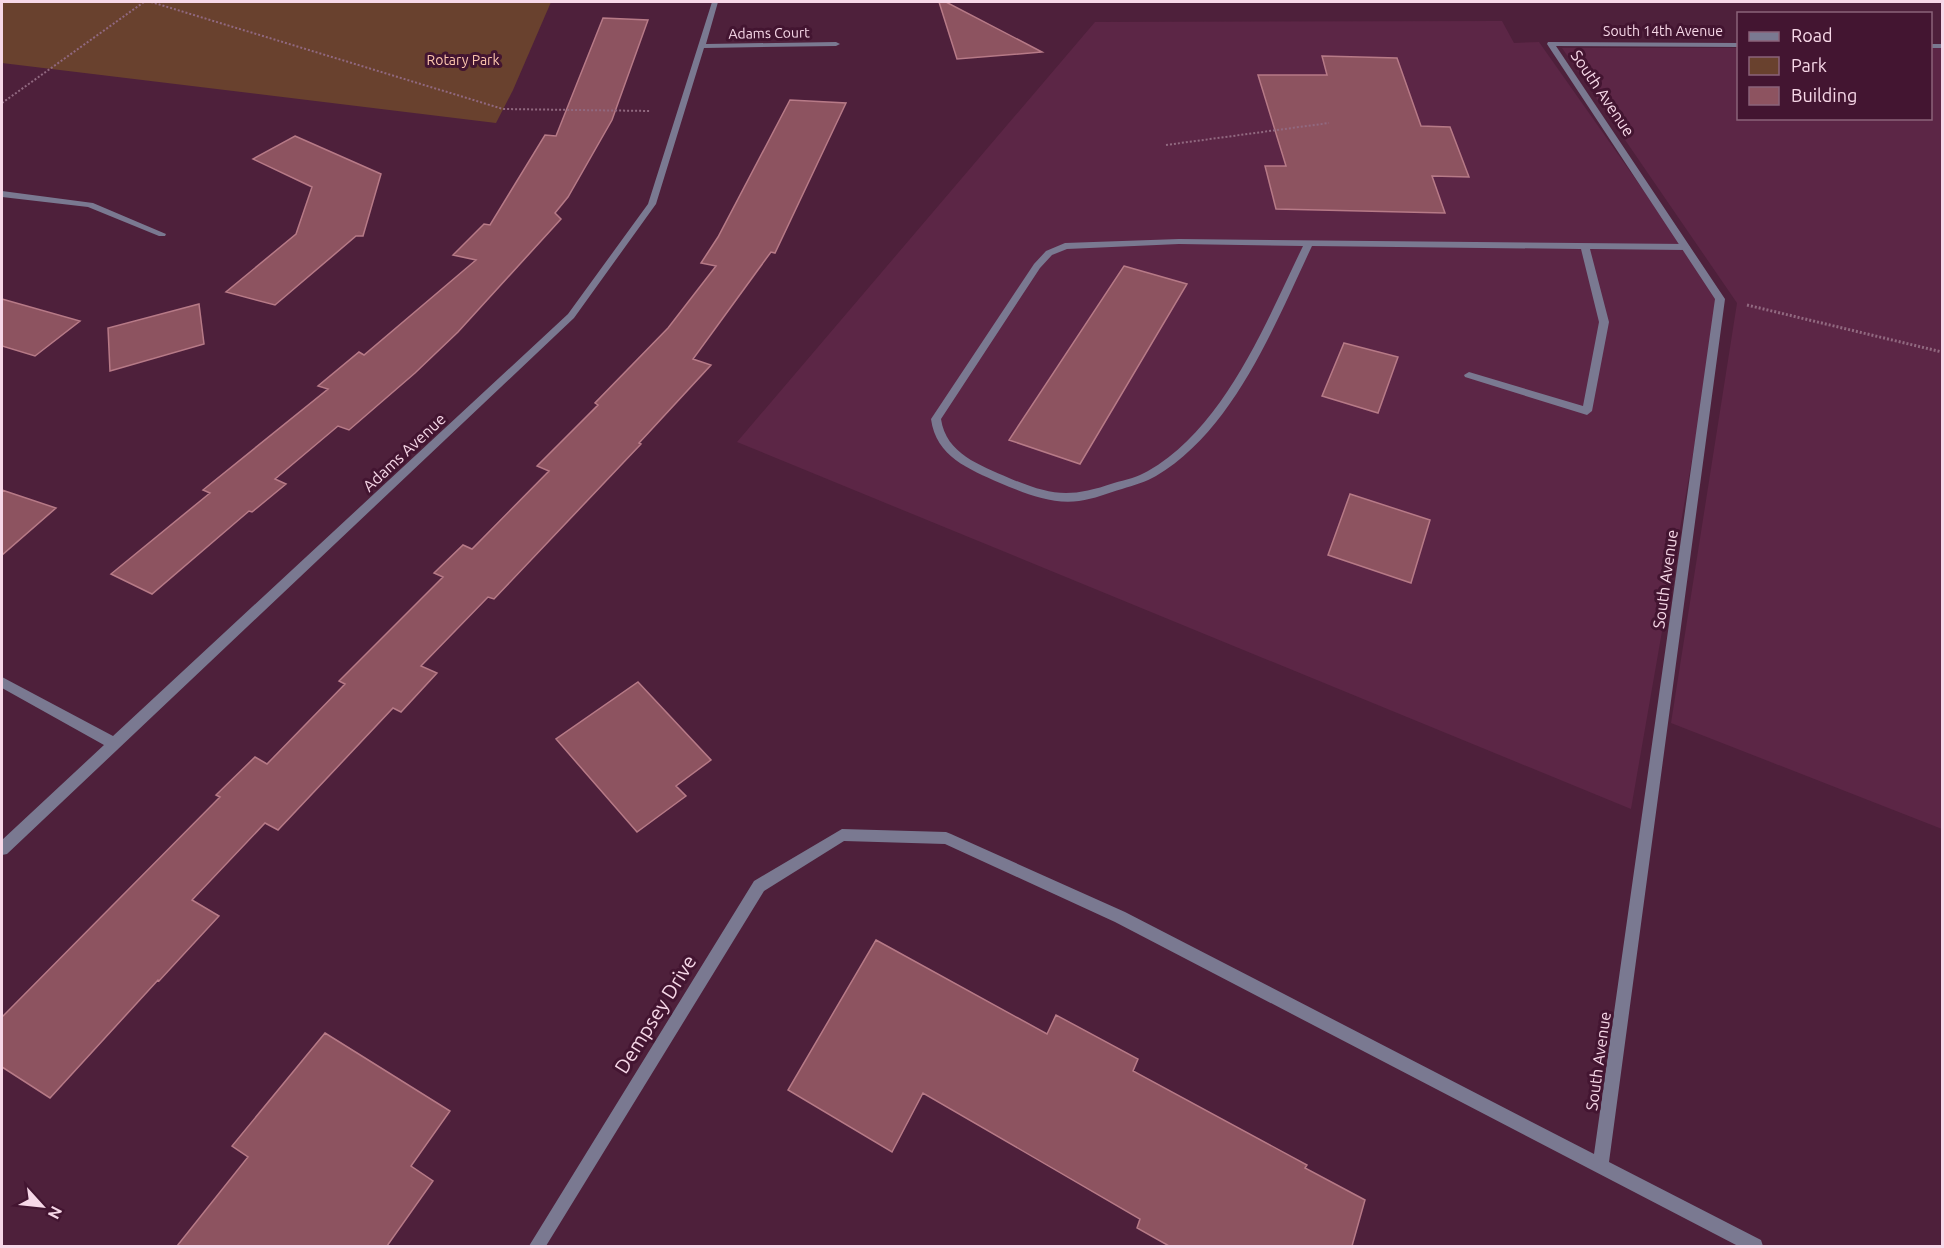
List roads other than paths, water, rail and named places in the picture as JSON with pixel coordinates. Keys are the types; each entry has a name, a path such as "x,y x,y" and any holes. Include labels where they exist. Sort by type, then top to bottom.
{"street":[{"name":"Adams Avenue","path":"2,849 571,316 652,204 679,111 715,2"},
{"name":"Adams Court","path":"702,46 836,44"},
{"name":"South 14th Avenue","path":"1551,44 1737,45"},
{"name":"South Avenue","path":"1551,44 1720,299 1600,1167"},
{"path":"2,194 90,205 162,234"},
{"path":"1309,243 1246,366 1219,411 1185,450 1152,474 1085,496 1066,498 1037,492 966,464 945,446 936,430 936,419 1049,253 1065,246 1309,243 1686,247"},
{"path":"1469,375 1587,411 1604,322 1585,247"},
{"path":"2,682 115,744"},
{"name":"Dempsey Drive","path":"537,1246 759,886 842,835 946,838 1120,917 1600,1167"},
{"path":"1600,1167 1755,1246"}],"park label":[{"name":"Rotary Park","path":"463,60"}]}
